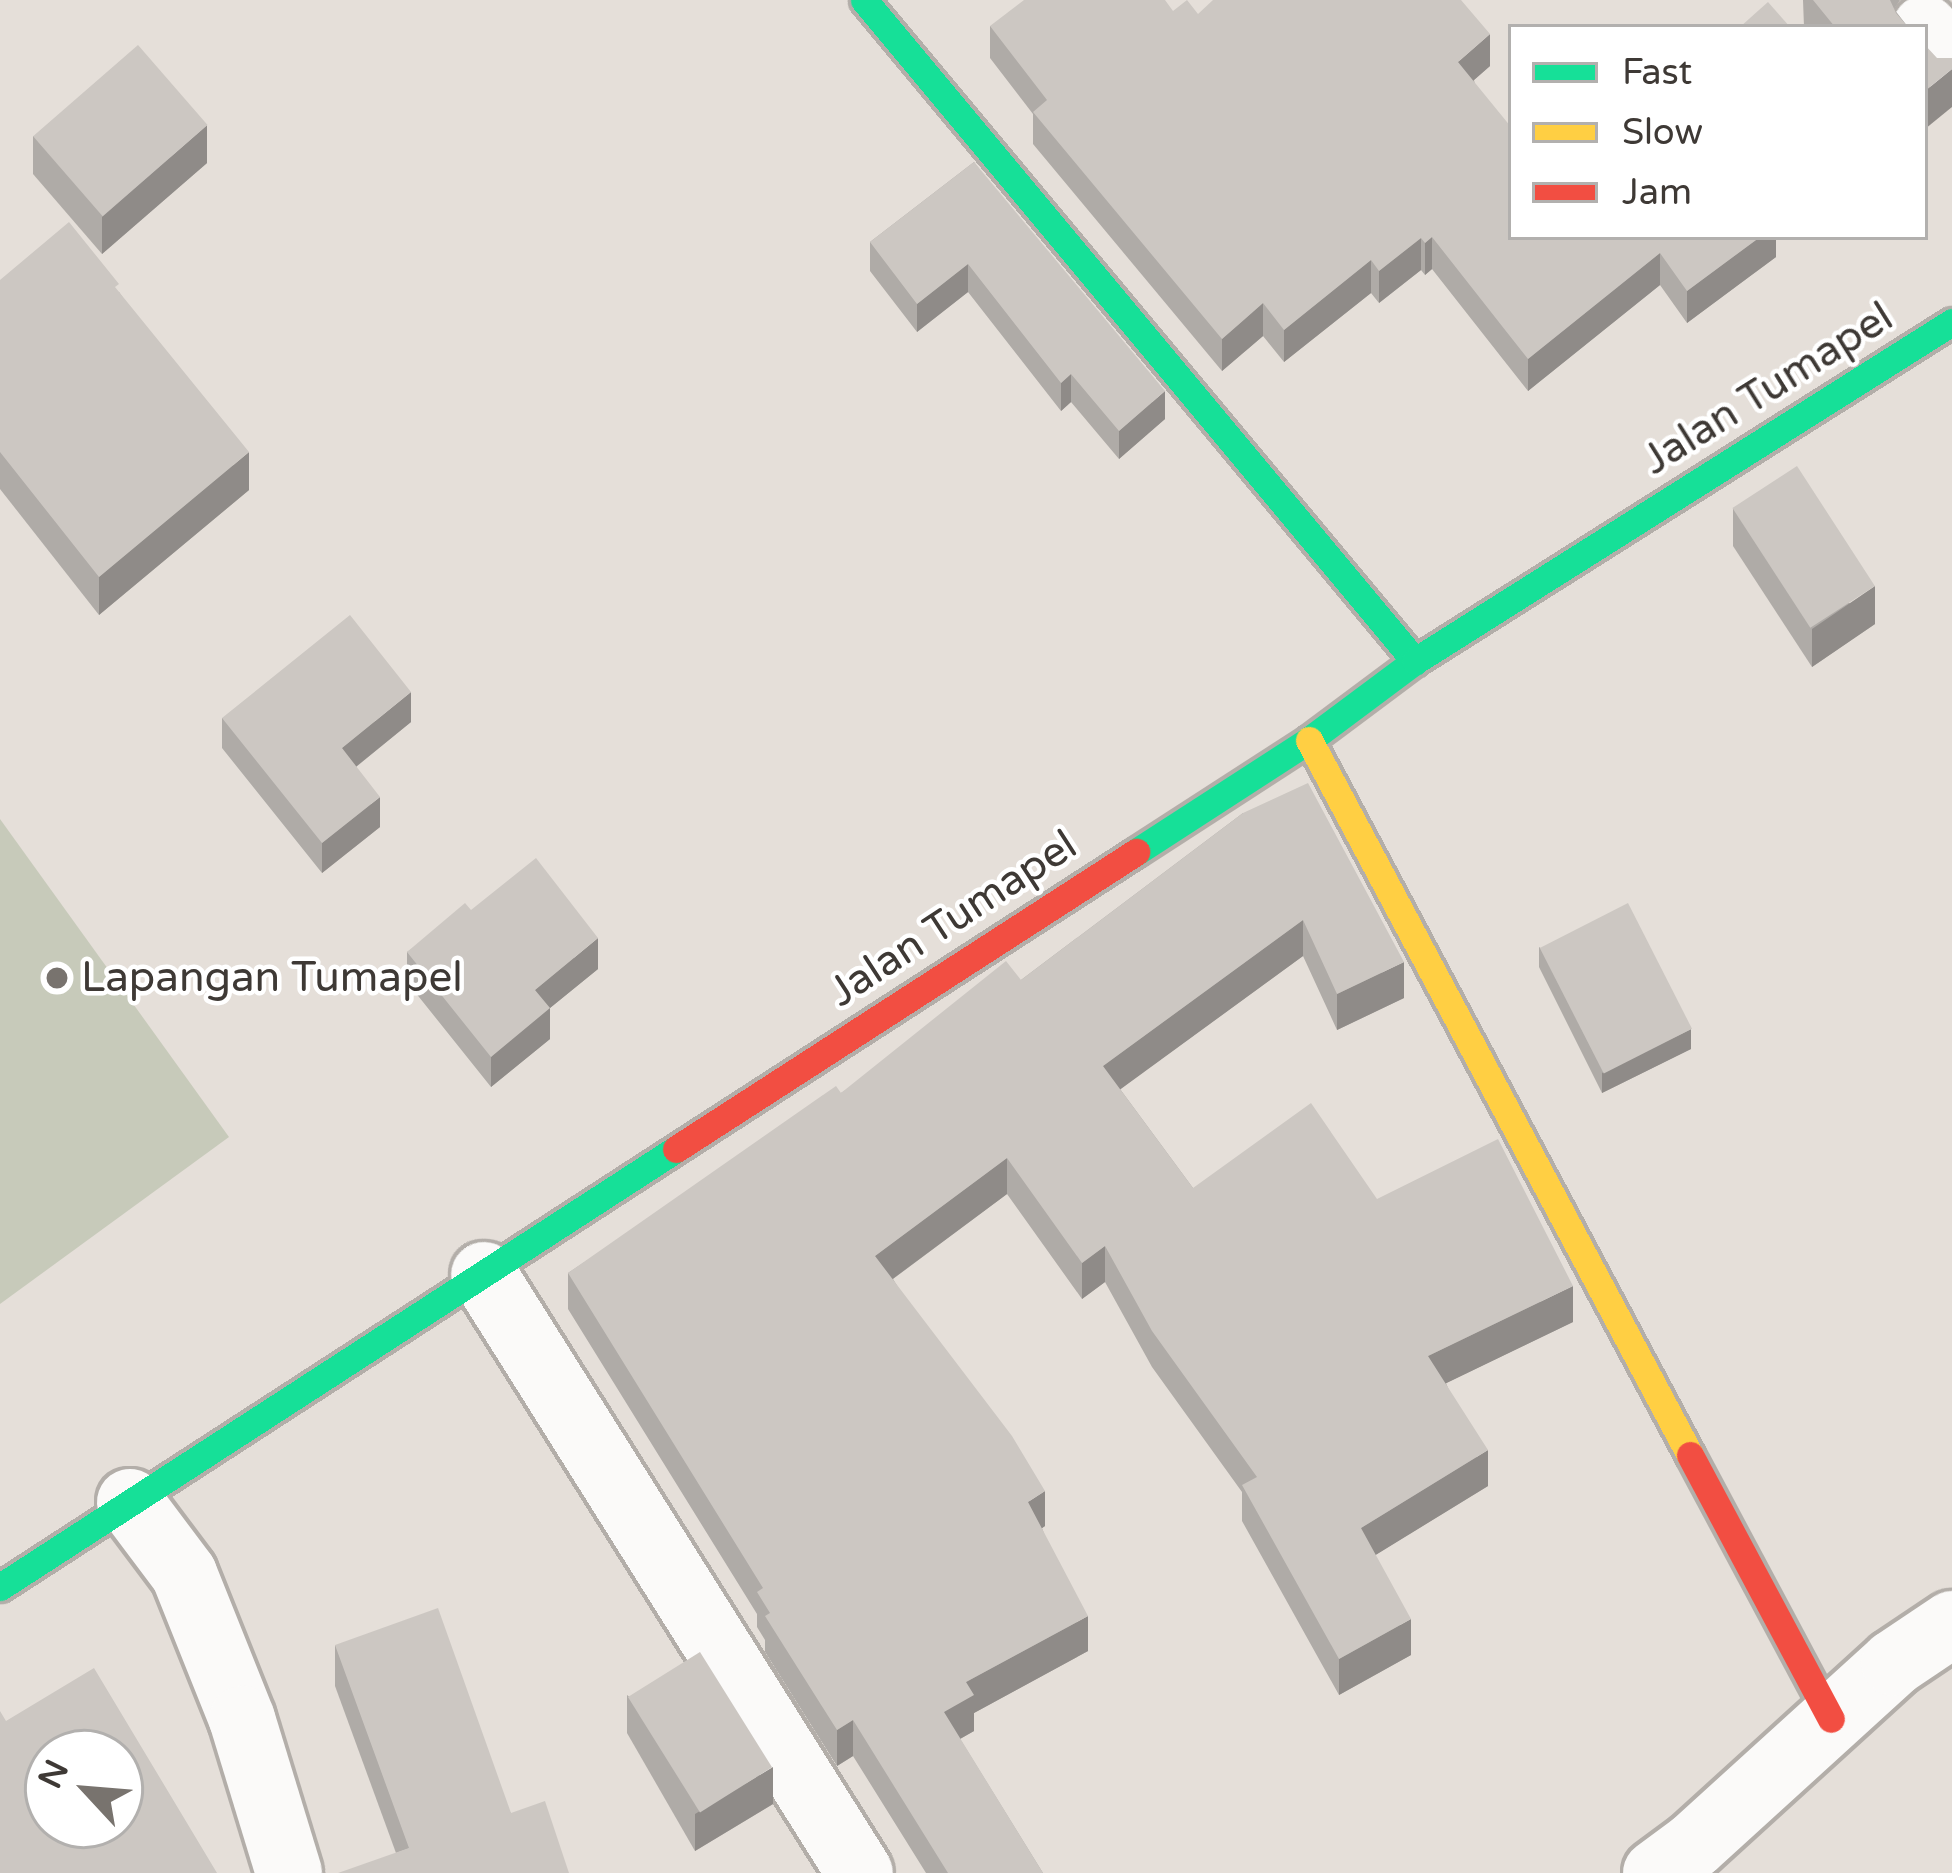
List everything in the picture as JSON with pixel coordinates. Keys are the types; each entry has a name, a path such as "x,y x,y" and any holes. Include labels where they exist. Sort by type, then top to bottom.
{"street":[{"path":"864,0 1415,661"},
{"path":"1903,0 1922,24"},
{"path":"1928,32 1952,62"},
{"name":"Jalan Tumapel","path":"0,1587 1309,740 1415,661 1952,322"},
{"path":"1309,740 1831,1719"},
{"path":"484,1275 860,1873"},
{"path":"130,1502 184,1574 242,1719 289,1873"},
{"path":"1656,1873 1894,1663 1952,1624"}],"green space":[{"name":"Lapangan Tumapel","path":"0,819 229,1137 0,1304"}],"building":[{"path":"1024,0 1165,0 1173,11 1187,0 1198,14 1213,0 1461,0 1490,34 1458,62 1508,123 1508,240 1756,240 1687,291 1660,253 1528,359 1432,237 1425,243 1421,238 1379,271 1371,260 1284,330 1263,303 1222,339 1033,112 1047,100 990,26"},
{"path":"1813,0 1890,0 1905,24 1833,24"},
{"path":"1768,2 1787,24 1743,24"},
{"path":"138,45 208,125 103,216 33,136"},
{"path":"1928,48 1937,58 1952,58 1952,69 1928,89"},
{"path":"974,162 1165,391 1119,431 1071,374 1061,383 968,264 917,304 870,242"},
{"path":"69,222 119,284 115,287 249,452 99,577 0,452 0,280"},
{"path":"1797,466 1875,586 1810,628 1732,508"},
{"path":"350,615 411,692 342,748 380,797 322,843 222,718"},
{"path":"1308,783 1404,962 1337,994 1303,920 1103,1066 1193,1188 1311,1103 1377,1199 1498,1139 1573,1286 1428,1356 1488,1450 1361,1528 1411,1619 1339,1659 1242,1485 1257,1477 1152,1331 1105,1246 1082,1263 1007,1158 875,1256 1012,1436 1045,1491 1028,1502 1088,1616 966,1682 974,1695 944,1712 1043,1873 948,1873 853,1720 837,1730 765,1616 770,1613 757,1592 763,1588 568,1273 836,1086 841,1093 1006,961 1021,980 1243,813"},
{"path":"536,858 598,938 535,990 550,1008 491,1057 407,952 465,903 471,910"},
{"path":"1628,903 1692,1029 1604,1074 1540,948"},
{"path":"438,1608 511,1813 545,1801 569,1873 338,1873 409,1848 335,1645"},
{"path":"700,1652 772,1767 700,1812 628,1697"},
{"path":"94,1668 131,1729 24,1729 24,1849 144,1849 144,1751 217,1873 0,1873 0,1711 6,1721"}],"traffic: fast":[{"path":"864,0 1415,661"},
{"path":"1136,852 1309,740 1415,661 1952,322"},
{"path":"0,1587 676,1149"}],"traffic: slow":[{"path":"1309,740 1690,1455"}],"traffic: jam":[{"path":"676,1149 1136,852"},
{"path":"1690,1455 1831,1719"}],"place":[{"name":"Lapangan Tumapel","path":"57,978"}]}
